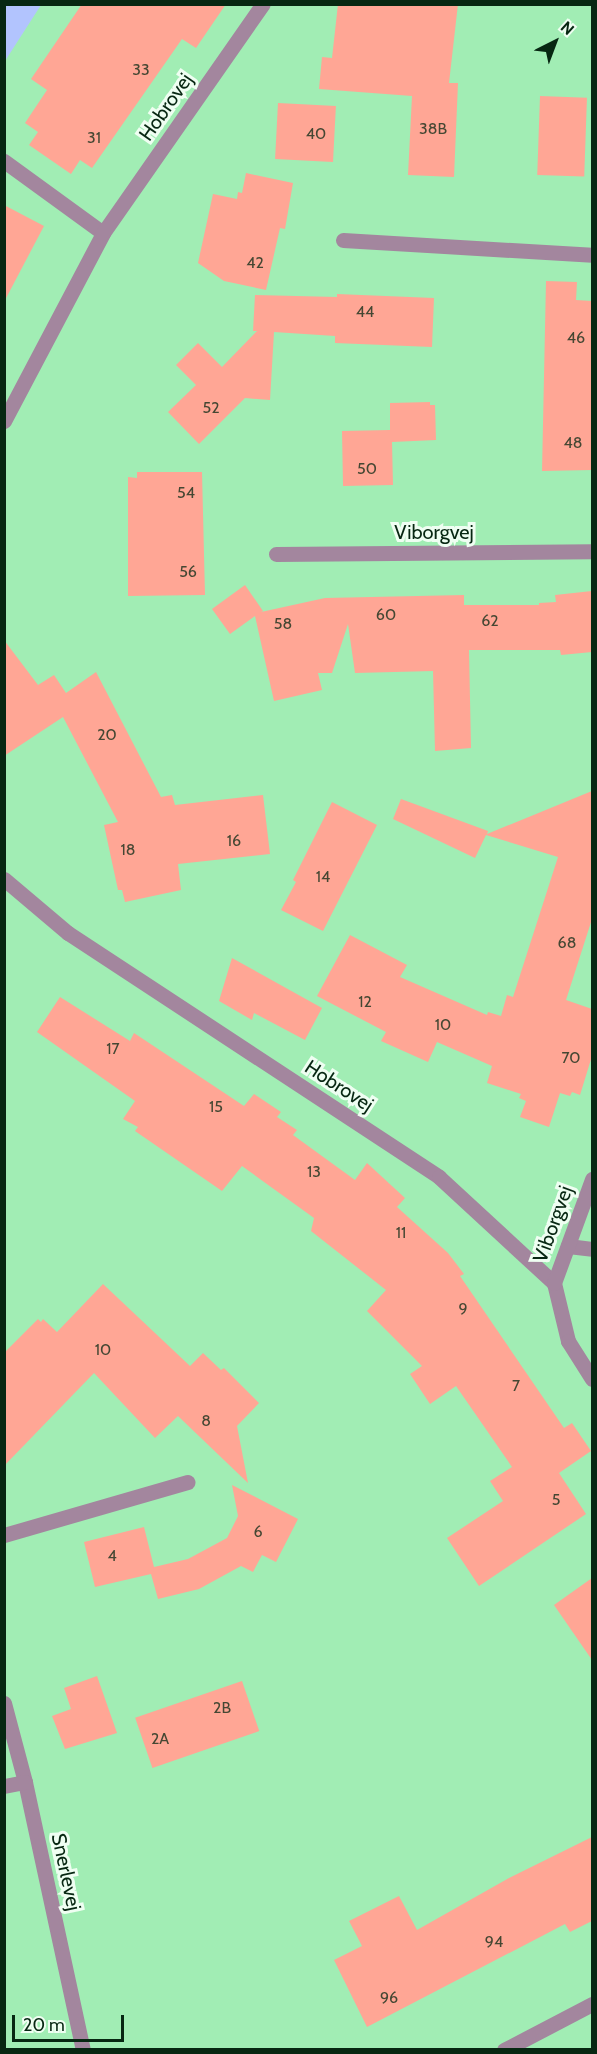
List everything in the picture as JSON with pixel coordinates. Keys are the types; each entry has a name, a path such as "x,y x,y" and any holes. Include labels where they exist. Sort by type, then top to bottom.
{"street":[{"name":"Hobrovej","path":"4,421 103,233 263,4"},
{"path":"4,161 103,233"},
{"path":"344,240 592,255"},
{"name":"Viborgvej","path":"276,554 592,551"},
{"name":"Hobrovej","path":"4,879 68,933 439,1177 554,1283"},
{"name":"Viborgvej","path":"554,1283 592,1179"},
{"path":"568,1246 592,1249"},
{"path":"554,1283 568,1341 592,1379"},
{"path":"4,1535 188,1482"},
{"name":"Snerlevej","path":"4,1704 25,1782 83,2049"},
{"path":"4,1786 25,1782"},
{"path":"504,2049 592,2004"}],"shaded area":[{"path":"4,5 41,5 5,61"}],"building":[{"path":"82,4 226,4 196,48 182,39 92,168 80,160 71,174 29,145 38,132 25,123 47,90 31,79"},
{"path":"338,4 458,4 449,83 458,83 454,177 408,175 412,96 319,89 322,57 332,58"},
{"path":"540,96 587,98 584,177 537,175"},
{"path":"278,103 336,106 333,162 275,159"},
{"path":"246,173 293,183 285,229 280,228 266,290 224,281 198,263 213,194 237,199 238,192 242,193"},
{"path":"4,205 44,226 4,302"},
{"path":"546,281 577,282 576,300 592,301 592,470 542,471"},
{"path":"337,294 434,298 432,347 335,343 335,336 274,332 270,400 245,398 199,444 168,412 196,385 176,365 198,343 222,367 257,331 253,331 255,295 337,297"},
{"path":"430,402 430,405 435,405 436,440 392,442 393,485 343,486 342,431 390,430 390,403"},
{"path":"137,472 202,472 205,595 128,596 128,477 137,478"},
{"path":"245,585 263,611 261,612 325,598 464,595 464,605 539,605 539,603 556,602 555,595 592,591 592,652 561,655 560,650 469,650 471,748 435,751 433,671 355,673 348,624 332,673 318,673 322,690 274,701 255,616 230,634 212,609"},
{"path":"4,640 38,685 54,675 66,693 96,672 161,797 172,795 175,805 263,795 270,854 178,864 181,890 125,902 122,890 118,890 104,825 118,822 63,717 4,756"},
{"path":"592,791 592,919 566,1000 592,1009 592,1056 580,1095 572,1092 570,1096 560,1093 549,1127 520,1117 526,1101 519,1098 521,1094 487,1083 492,1066 437,1042 428,1062 381,1041 386,1032 317,996 350,935 407,965 400,977 487,1015 488,1012 501,1016 507,995 513,997 558,857 486,835 475,858 393,819 401,799 488,831 487,834"},
{"path":"332,802 377,825 323,931 281,910 296,882 293,880"},
{"path":"232,958 322,1008 305,1040 254,1013 252,1020 219,1001"},
{"path":"60,997 130,1041 134,1033 244,1106 254,1094 281,1112 277,1117 297,1130 293,1135 355,1180 367,1163 405,1198 397,1207 448,1253 464,1274 460,1276 564,1428 572,1423 591,1451 559,1473 586,1514 479,1586 447,1538 503,1501 490,1481 512,1467 456,1386 430,1404 410,1374 422,1366 367,1311 386,1290 311,1231 314,1218 242,1166 222,1191 135,1131 138,1127 123,1119 135,1101 37,1032"},
{"path":"103,1284 190,1366 203,1353 221,1370 224,1368 259,1403 237,1426 248,1483 178,1416 155,1438 94,1373 4,1466 4,1353 38,1319 41,1322 43,1319 57,1332"},
{"path":"232,1485 298,1519 276,1562 262,1555 253,1572 241,1566 199,1589 158,1599 151,1574 95,1587 84,1542 144,1527 154,1567 188,1559 227,1538 238,1516"},
{"path":"592,1578 592,1660 554,1605"},
{"path":"97,1676 117,1733 65,1749 52,1716 71,1709 64,1688"},
{"path":"242,1681 259,1731 152,1768 135,1718"},
{"path":"592,1837 592,1921 570,1932 565,1924 367,2027 334,1960 362,1946 349,1921 399,1896 417,1930 509,1878"}]}
